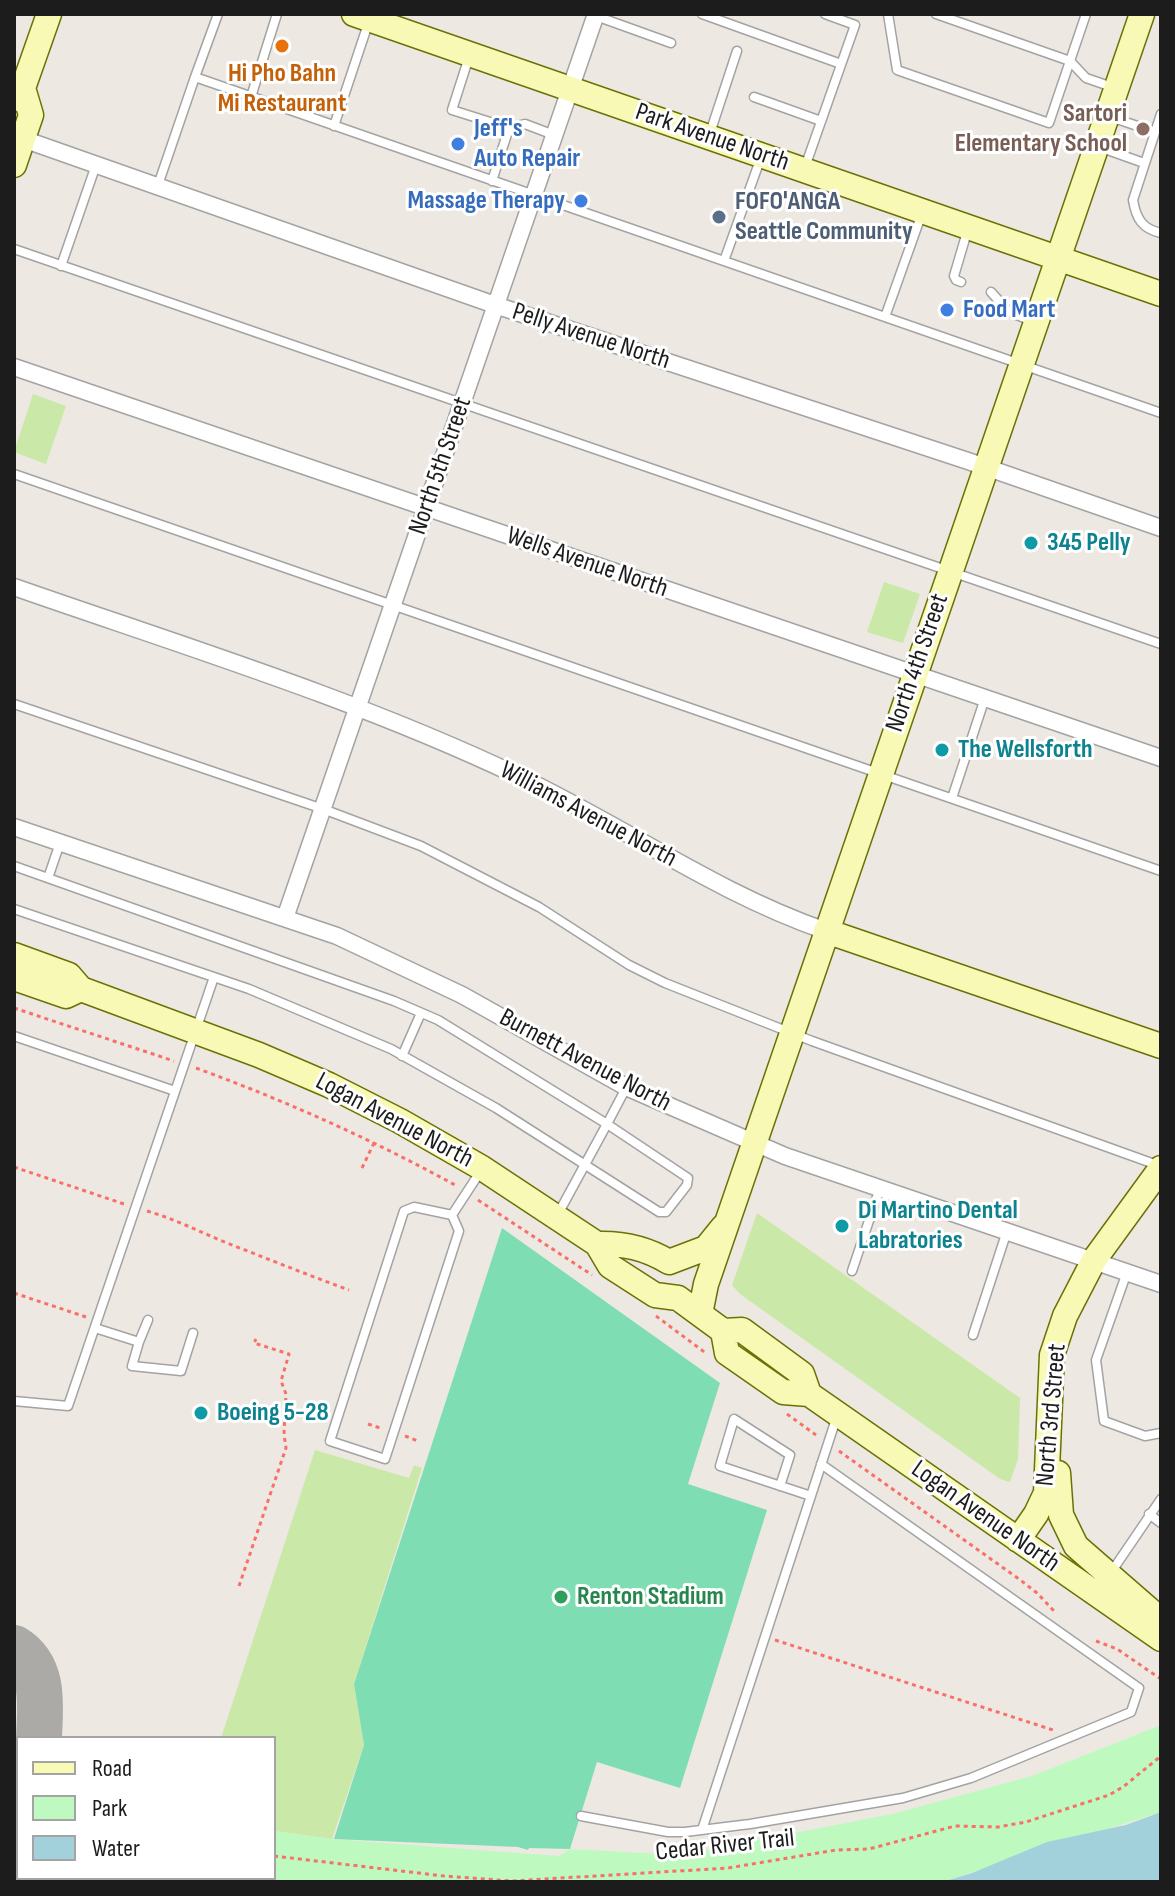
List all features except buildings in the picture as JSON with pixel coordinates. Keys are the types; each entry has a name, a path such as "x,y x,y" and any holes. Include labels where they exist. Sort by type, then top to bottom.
{"main road":[{"path":"14,165 31,115 19,94 49,14"},
{"name":"North 4th Street","path":"700,1314 706,1284 826,931 1142,14"},
{"name":"Park Avenue North","path":"362,17 1161,294"},
{"name":"Williams Avenue North","path":"826,931 1161,1046"},
{"name":"Logan Avenue North","path":"14,955 69,975 81,989 196,1030 329,1085 482,1168 597,1244 610,1266 655,1295 678,1298 723,1331 727,1353 783,1392 809,1394 1161,1639"},
{"name":"Logan Avenue North","path":"14,978 66,996 81,989"},
{"name":"North 3rd Street","path":"1018,1540 1046,1493 1052,1355 1065,1316 1094,1260 1161,1167"},
{"path":"597,1244 621,1243 652,1252 669,1262 706,1248 728,1222"},
{"name":"Logan Avenue North","path":"621,1243 668,1275 678,1298"},
{"path":"1051,1404 1061,1515 1076,1546 1161,1620"}],"street":[{"name":"North 5th Street","path":"285,918 596,15"},
{"name":"Pelly Avenue North","path":"23,139 495,305 1161,528"},
{"name":"Wells Avenue North","path":"14,367 1161,758"},
{"name":"Williams Avenue North","path":"14,587 359,709 450,745 521,778 756,903 826,931"},
{"name":"Burnett Avenue North","path":"14,827 337,936 462,995 626,1087 785,1156 1161,1284"}],"lane":[{"path":"158,185 218,14"},
{"path":"251,97 277,14"},
{"path":"702,14 841,64"},
{"path":"804,170 855,25 825,14"},
{"path":"888,14 897,70 1049,123 1086,14"},
{"path":"936,14 1070,61 1086,78 1116,88"},
{"path":"596,15 671,43"},
{"path":"334,126 362,17"},
{"path":"709,137 737,51"},
{"path":"470,54 452,110 509,128 525,124 554,135"},
{"path":"195,77 1161,413"},
{"path":"754,97 821,121"},
{"path":"1161,114 1133,200 1135,212 1145,227 1161,233"},
{"path":"1107,115 1155,132"},
{"path":"492,181 509,128"},
{"path":"1096,146 1144,163"},
{"path":"724,261 762,155"},
{"path":"61,266 96,164"},
{"path":"885,317 923,211"},
{"path":"961,282 954,276 969,227"},
{"path":"14,249 1161,644"},
{"path":"991,292 1009,312 1036,322"},
{"path":"14,474 1161,871"},
{"path":"952,798 985,698"},
{"path":"14,704 323,809 421,846 539,907 629,965 665,983 775,1024 792,1034 1161,1167"},
{"path":"48,878 60,843"},
{"path":"14,866 394,1001 438,1020 607,1124 688,1178 687,1185 666,1212 659,1212 586,1163 402,1056 249,989 14,909"},
{"path":"14,1401 68,1406 214,977"},
{"path":"402,1056 421,1013"},
{"path":"14,1036 175,1091"},
{"path":"556,1218 626,1087"},
{"path":"452,1215 482,1168"},
{"path":"852,1271 881,1188"},
{"path":"414,1207 452,1215 459,1231 385,1459 330,1441 404,1211 414,1207"},
{"path":"973,1335 1007,1230"},
{"path":"1127,1272 1096,1360 1104,1421 1145,1436 1161,1433"},
{"path":"148,1320 132,1366 181,1371 193,1333"},
{"path":"96,1324 139,1342"},
{"path":"702,1830 837,1415"},
{"path":"780,1486 790,1455 734,1419 720,1466 780,1486 811,1496"},
{"path":"581,1816 668,1832 750,1824 903,1798 971,1778 1131,1712 1139,1688 821,1464"},
{"path":"1109,1574 1161,1499"},
{"path":"1149,1514 1161,1523"}],"path":[{"path":"14,1008 185,1064 279,1099 374,1143 466,1192 593,1276"},
{"path":"362,1168 374,1143"},
{"path":"14,1167 181,1221 205,1234 349,1290"},
{"path":"14,1293 96,1324"},
{"path":"654,1314 713,1359"},
{"path":"239,1586 286,1448 286,1394 281,1381 289,1354 254,1343 256,1339"},
{"path":"777,1406 1019,1579 1056,1614"},
{"path":"765,1637 1072,1736"},
{"path":"1093,1639 1117,1649 1161,1679"},
{"name":"Cedar River Trail","path":"276,1856 512,1881 728,1868 836,1850 869,1849 955,1826 998,1827 1026,1822 1109,1795 1161,1756"}],"green space":[{"path":"33,394 66,406 46,464 14,452"},
{"path":"884,582 920,594 903,643 867,632"},
{"path":"757,1213 1020,1398 1018,1459 1010,1482 1000,1479 740,1294 732,1285"},
{"name":"Renton Stadium","path":"502,1228 720,1383 688,1484 767,1510 680,1788 597,1762 570,1849 528,1850 518,1847 334,1839 364,1745 354,1684"},
{"path":"315,1450 409,1478 414,1465 422,1468 354,1684 364,1745 332,1839 276,1831 276,1736 222,1736"},
{"path":"1161,1725 1161,1812 942,1882 220,1880 276,1880 276,1831 332,1839 559,1856 570,1849 681,1855 892,1814 1032,1776"}],"water":[{"path":"1161,1812 1161,1882 942,1882 1047,1842 1126,1825"},
{"path":"16,1864 16,1880 244,1882 14,1882"}],"taxiway":[{"path":"14,1648 32,1666 36,1677 40,1701 39,1736"}],"place":[{"name":"Hi Pho Bahn Mi Restaurant","path":"282,46"},
{"name":"Sartori Elementary School","path":"1143,129"},
{"name":"Jeff's Auto Repair","path":"458,144"},
{"name":"Massage Therapy","path":"581,201"},
{"name":"FOFO'ANGA Seattle Community","path":"719,217"},
{"name":"Food Mart","path":"947,310"},
{"name":"345 Pelly","path":"1031,543"},
{"name":"The Wellsforth","path":"942,750"},
{"name":"Di Martino Dental Labratories","path":"842,1226"},
{"name":"Boeing 5-28","path":"201,1413"},
{"name":"Renton Stadium","path":"561,1597"}]}
